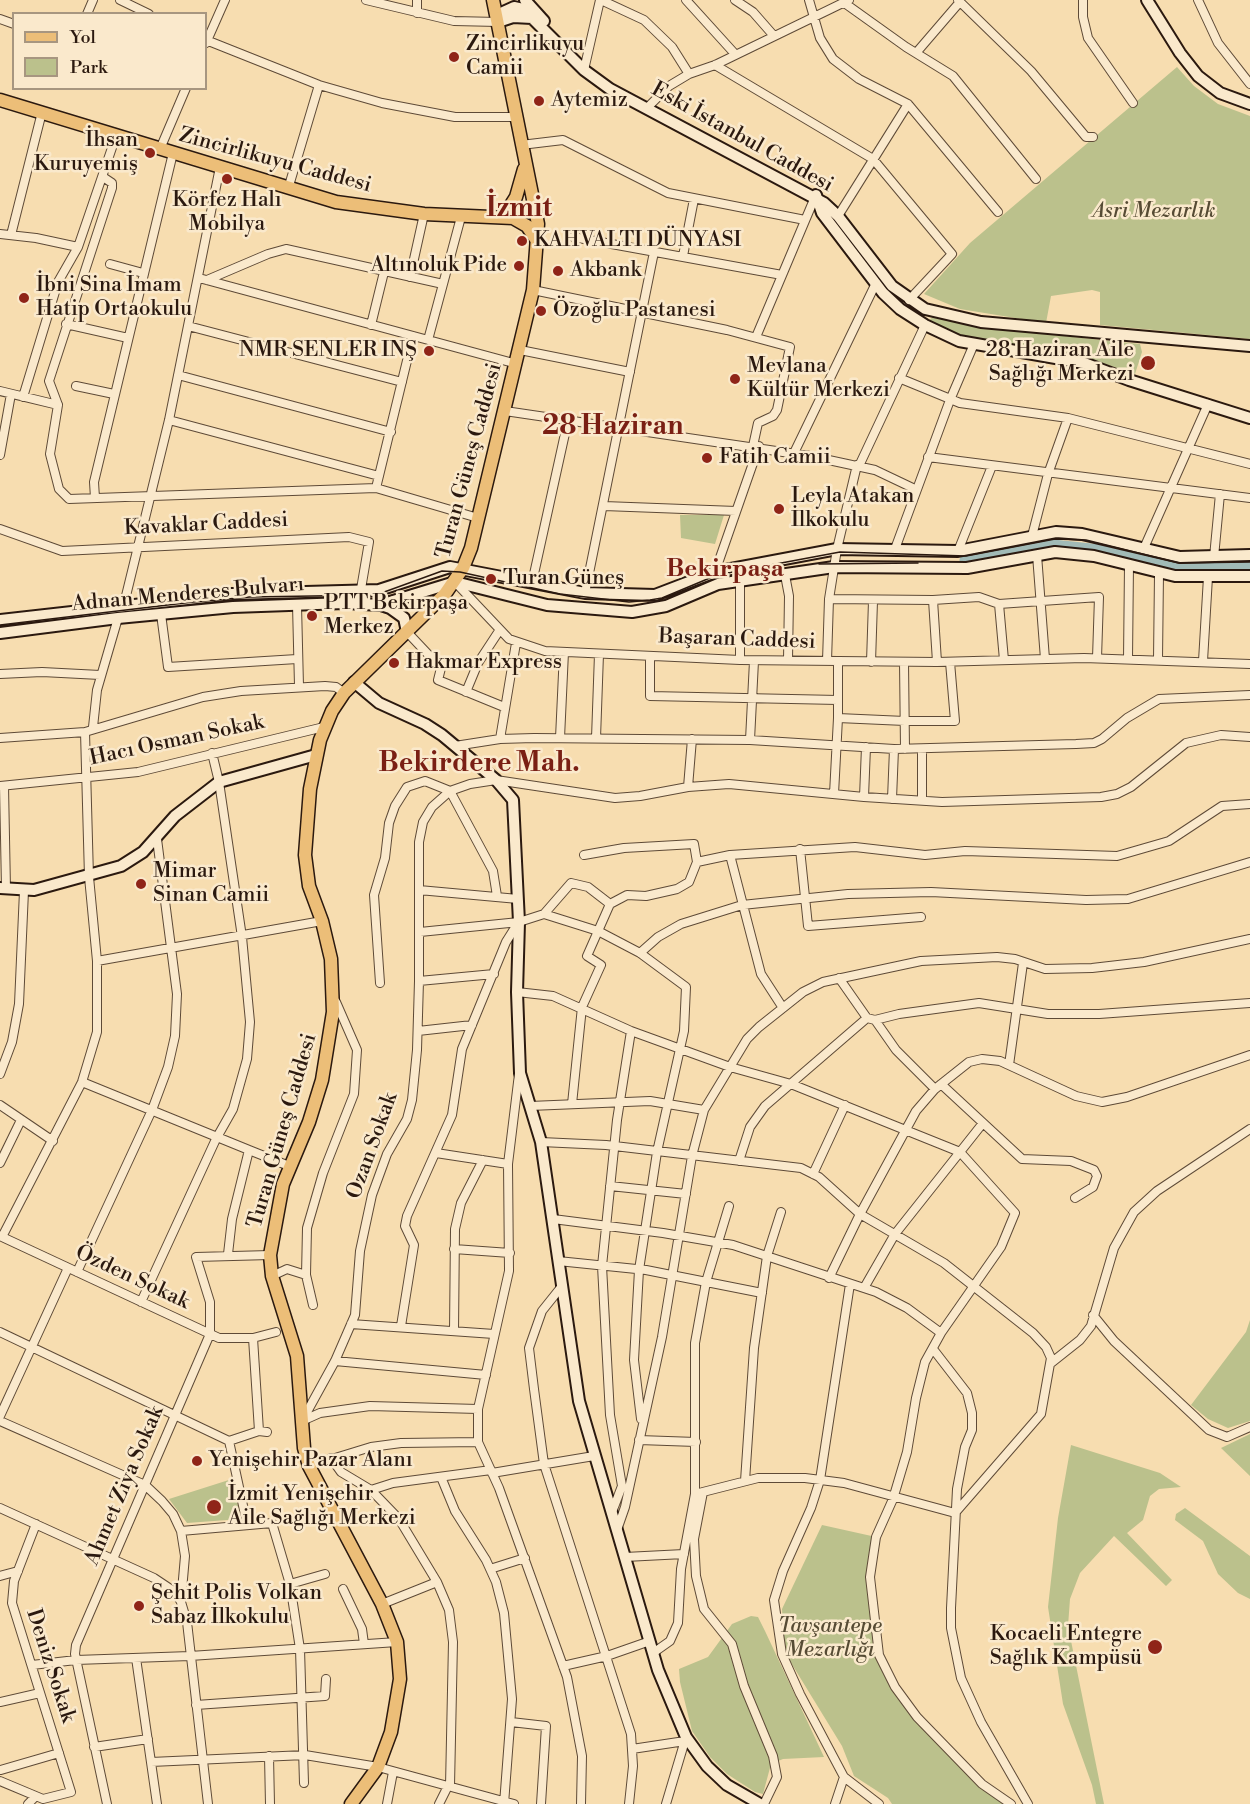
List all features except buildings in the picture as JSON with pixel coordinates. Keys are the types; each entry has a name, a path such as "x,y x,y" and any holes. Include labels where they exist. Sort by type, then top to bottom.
{"main road":[{"name":"Turan Güneş Caddesi","path":"351,1804 378,1767 385,1752 400,1679 398,1642 382,1604 309,1466 302,1421 297,1356 272,1276 270,1255 277,1206 289,1166 309,1122 322,1080 334,998 331,959 322,921 309,886 305,855 306,823 316,755 324,727 344,693 455,582 463,568 517,364 533,290 538,224 493,0"},
{"name":"Eski İstanbul Caddesi","path":"525,0 585,67"},
{"path":"1148,0 1190,68 1220,93 1250,104"},
{"path":"498,22 503,12 514,7 525,7 536,12"},
{"name":"Eski İstanbul Caddesi","path":"498,22 521,15 532,18 585,67 649,106 816,194 840,213 910,298 940,310 997,320 1250,344"},
{"name":"Zincirlikuyu Caddesi","path":"0,100 288,189 355,205 461,217 504,216"},
{"path":"525,165 516,197 504,216 523,222 537,241"},
{"path":"816,194 819,208 876,283 900,309 951,338 1084,363 1250,418"},
{"name":"Adnan Menderes Bulvarı","path":"0,620 124,604 232,594 379,590 443,568 463,568 585,593 655,595 715,572 837,549 958,551 1032,536 1069,532 1180,557 1250,555"},
{"path":"455,582 547,605 632,612 658,609 705,588 834,567 967,568 1055,552 1080,553 1159,574 1208,577 1250,576"},
{"name":"Adnan Menderes Bulvarı","path":"0,633 118,618 233,607 380,605 455,582"},
{"path":"379,590 380,605 390,608 404,618 407,632"},
{"path":"118,618 124,604"},
{"path":"354,682 379,703 425,724 455,747 507,791 514,806 519,922 517,992 520,1073 541,1142 579,1401 653,1653 686,1739 707,1766 727,1785 755,1803"},
{"path":"3,889 24,891 89,877 121,866 143,852 157,839 175,816 219,782 316,755"}],"street":[{"path":"120,0 145,12"},
{"path":"207,39 225,0"},
{"path":"366,0 465,22 498,22"},
{"path":"417,0 417,13"},
{"path":"585,67 601,0 644,20 672,47 689,74"},
{"path":"686,0 735,54"},
{"path":"735,0 753,12 774,36"},
{"path":"809,0 816,16 820,38 833,60 860,79 908,104 998,212"},
{"path":"1083,0 1083,17 1088,38 1133,104"},
{"path":"1198,0 1218,43 1250,84"},
{"path":"649,106 669,87 689,74 715,65 846,1 916,53 953,76 1036,179"},
{"path":"916,53 958,2 1031,71 1086,137 1093,137"},
{"path":"207,41 319,85 382,103 446,116 484,119 517,117"},
{"path":"715,65 873,159 952,254 910,298"},
{"path":"288,189 319,85"},
{"path":"160,149 185,90"},
{"path":"840,213 908,104"},
{"path":"12,235 42,112"},
{"path":"23,397 58,282 78,247 104,177 116,136"},
{"path":"521,145 563,140 658,189 694,199 805,220"},
{"path":"94,498 94,482 114,394 173,153"},
{"path":"124,604 188,326 203,279 220,167"},
{"path":"104,177 112,183 112,188 49,381 58,405 50,454 59,489 69,499 376,488 478,518"},
{"path":"756,337 816,194"},
{"path":"683,256 694,199"},
{"path":"410,277 424,214"},
{"path":"428,340 461,217"},
{"path":"0,234 78,247"},
{"path":"573,237 782,274"},
{"path":"203,279 286,249 443,284"},
{"path":"585,593 654,252"},
{"path":"110,264 143,273"},
{"path":"371,325 384,272"},
{"path":"203,279 517,364"},
{"path":"794,453 876,283"},
{"path":"533,290 756,337 790,347 777,410 773,416 758,423 756,446 715,572"},
{"path":"66,324 128,338"},
{"path":"827,661 829,599 834,567 858,465 926,325"},
{"path":"188,326 402,382"},
{"path":"376,488 413,336"},
{"path":"895,549 915,489 974,344"},
{"path":"520,350 630,372"},
{"path":"178,375 391,432"},
{"path":"899,378 950,400 1068,418 1250,464"},
{"path":"76,386 114,394"},
{"path":"0,391 58,405"},
{"path":"0,455 11,394"},
{"path":"1144,548 1185,449 1208,404"},
{"path":"505,411 756,446 858,465 880,472 915,489"},
{"path":"1032,536 1048,474 1068,418"},
{"path":"168,420 379,476"},
{"path":"531,583 568,420"},
{"path":"928,458 1250,498"},
{"path":"958,551 992,466"},
{"path":"1214,556 1220,494"},
{"path":"604,506 736,512"},
{"name":"Kavaklar Caddesi","path":"0,529 62,551 348,537 369,542 360,590"},
{"path":"1037,555 1045,659"},
{"path":"1128,659 1129,565"},
{"path":"1158,659 1159,574"},
{"path":"784,575 789,596 788,660"},
{"path":"1203,661 1208,577"},
{"name":"Başaran Caddesi","path":"455,582 499,631 516,643 532,648 564,652 754,661 950,662 1097,658 1250,664"},
{"path":"740,582 740,660"},
{"path":"829,599 873,601 979,597 999,604 1099,597 1097,658"},
{"path":"933,600 937,662"},
{"path":"871,662 873,601"},
{"path":"999,604 1004,660"},
{"path":"297,605 299,686"},
{"path":"161,614 168,667 297,659"},
{"path":"93,727 100,675 118,618"},
{"path":"466,692 478,663 499,631"},
{"path":"407,632 441,668 438,680 504,706"},
{"path":"500,739 516,643"},
{"path":"560,738 564,652"},
{"path":"596,738 598,654"},
{"path":"650,656 650,696 838,700"},
{"path":"750,740 754,661"},
{"path":"834,794 838,745 838,661"},
{"path":"904,662 905,749"},
{"path":"838,718 955,721 950,662"},
{"path":"0,674 42,672 100,675"},
{"path":"0,738 85,732 93,727 203,698 299,686 332,686 344,693"},
{"path":"455,747 500,739 560,738 750,740 894,749 1094,743 1159,699 1250,695"},
{"name":"Hacı Osman Sokak","path":"2,786 138,772 324,727"},
{"path":"1,1237 82,1082 98,1032 97,961 89,877 85,732"},
{"path":"450,791 484,780 495,780 615,798 688,787 748,784 864,797 922,800 1109,796 1131,787 1186,743 1221,735 1250,737"},
{"path":"688,787 692,739"},
{"path":"864,797 866,747"},
{"path":"892,799 894,749"},
{"path":"922,749 922,800"},
{"path":"141,1302 216,1139 238,1098 250,1039 242,937 219,782 212,753"},
{"path":"380,983 374,895 385,858 389,823 395,806 407,787 429,781 450,791 494,871 497,896"},
{"path":"2,786 3,889"},
{"name":"Ozan Sokak","path":"302,1421 335,1361 351,1324 356,1307 360,1251 372,1195 387,1154 407,1119 412,1100 418,1031 420,835 423,822 432,807 450,791"},
{"path":"697,862 730,855 855,847 926,855 965,851 1117,856 1169,841 1222,806 1250,804"},
{"path":"77,1272 152,1110 168,1067 176,1036 177,1010 172,948 157,839"},
{"path":"572,1104 582,1007 601,965 587,956 610,904 627,895 646,896 677,890 689,882 697,862 694,844 624,848 584,855"},
{"path":"800,849 808,927 921,917"},
{"path":"730,855 761,974 783,1008"},
{"path":"640,953 658,937 681,924 742,905 805,897 931,892 1086,900 1128,898 1250,862"},
{"path":"420,932 519,922 544,914 571,883 588,887 610,904"},
{"path":"419,890 518,899"},
{"path":"0,1074 12,1042 18,1014 24,891"},
{"path":"544,914 598,931 640,953 687,989 683,1007 684,1031 666,1104 639,1270 634,1360 642,1426"},
{"path":"97,961 322,921"},
{"path":"401,1326 414,1245 405,1223 452,1115 460,1058 472,1025 506,942 519,922"},
{"path":"617,1530 625,1507 662,1337 692,1156 704,1110 747,1039 803,992 838,978 925,960 1008,958 1054,970 1131,964 1250,939"},
{"path":"1009,1065 1015,1008 1023,963"},
{"path":"419,981 494,974"},
{"path":"838,978 896,1050 1022,1159 1071,1161 1094,1170 1097,1176 1093,1187 1075,1198"},
{"path":"517,992 553,996 631,1030 730,1067 791,1084 960,1152 1015,1213 1001,1248 976,1287 941,1333 926,1362 916,1398 907,1452 893,1499 876,1537 872,1557 873,1610 879,1655 896,1687 917,1717 982,1784 1011,1804"},
{"path":"313,1305 306,1275 307,1228 312,1207 354,1094 357,1050 334,998"},
{"path":"740,1161 750,1126 765,1106 871,1019 966,1004 989,1004 1048,1014 1099,1014 1250,1003"},
{"path":"418,1031 472,1025"},
{"path":"612,1512 622,1486 610,1415 602,1266 619,1101 631,1030"},
{"path":"829,1278 905,1128 922,1102 938,1086 975,1059 993,1059 1076,1096 1102,1102 1127,1097 1250,1055"},
{"path":"520,1073 508,1164 510,1253 478,1409 478,1442 525,1558 563,1666 582,1756 581,1804"},
{"path":"82,1082 216,1139 289,1166"},
{"path":"530,1106 619,1101 666,1104 704,1110"},
{"path":"0,1105 53,1141"},
{"path":"813,1174 846,1105"},
{"path":"1,1159 21,1120"},
{"path":"864,1288 895,1234 982,1123"},
{"path":"1052,1363 1080,1340 1091,1326 1114,1248 1134,1212 1149,1197 1250,1129"},
{"path":"541,1142 615,1146 801,1168 813,1174 860,1214 926,1251 976,1287 1042,1341 1049,1352 1052,1363 1041,1414 956,1513"},
{"path":"228,1254 232,1220 249,1150"},
{"path":"436,1153 508,1164"},
{"path":"454,1331 455,1229 461,1203 483,1160"},
{"path":"610,1186 686,1194"},
{"path":"729,1206 706,1282 695,1343 699,1493 694,1539 696,1576 704,1609 732,1644 744,1686 773,1756 777,1777 764,1804"},
{"path":"745,1481 754,1348 767,1256 781,1212"},
{"path":"553,1219 646,1230 718,1243 767,1256 864,1288 907,1308 941,1333"},
{"name":"Özden Sokak","path":"1,1237 210,1334 226,1339 253,1338 276,1332"},
{"path":"454,1249 510,1253"},
{"name":"Ahmet Ziya Sokak","path":"107,1804 76,1659 76,1645 210,1334 210,1302 196,1258 199,1255 270,1255"},
{"path":"558,1261 639,1270 762,1293"},
{"path":"0,1416 68,1268"},
{"path":"272,1276 287,1269 306,1275"},
{"path":"850,1284 820,1480 811,1508 783,1571 774,1600 782,1654 800,1694 844,1777 879,1804"},
{"path":"562,1286 542,1311 529,1348 544,1464 631,1734 629,1804"},
{"path":"1094,1315 1114,1341 1209,1430 1227,1437 1250,1427"},
{"path":"351,1324 494,1334"},
{"path":"0,1332 229,1441 263,1431 253,1338"},
{"path":"933,1349 968,1393 972,1413 972,1430 959,1474 951,1628 961,1678 981,1722 1028,1804"},
{"path":"335,1361 486,1375"},
{"path":"302,1421 320,1413 370,1406 478,1409"},
{"path":"0,1421 146,1485 173,1514 181,1531 185,1556 182,1602 208,1804"},
{"path":"639,1440 696,1442"},
{"path":"229,1441 247,1524"},
{"path":"309,1466 331,1458 401,1443 478,1442"},
{"path":"371,1490 393,1483 492,1472 594,1456"},
{"path":"331,1458 341,1472 371,1490 399,1519 437,1582 450,1610 453,1642 449,1786 439,1804"},
{"path":"441,1477 455,1511 490,1569 504,1613 513,1699 505,1803"},
{"path":"699,1493 758,1478 820,1480 956,1513"},
{"path":"653,1653 670,1641 678,1623 684,1554 699,1493"},
{"path":"0,1509 161,1582 175,1592 182,1602"},
{"path":"181,1531 272,1523 290,1584 300,1649 305,1755 304,1783"},
{"name":"Deniz Sokak","path":"36,1524 18,1571 12,1603 71,1792 44,1801"},
{"path":"625,1557 684,1554"},
{"path":"490,1569 525,1558"},
{"path":"0,1576 18,1571"},
{"path":"290,1584 325,1574"},
{"path":"382,1604 437,1582"},
{"path":"343,1589 362,1629 364,1644"},
{"path":"563,1666 607,1656 650,1641"},
{"path":"32,1665 76,1659 190,1656 398,1642"},
{"path":"136,1658 158,1804"},
{"path":"196,1705 325,1696 327,1679"},
{"path":"0,1702 40,1692"},
{"path":"511,1722 546,1726 541,1804"},
{"path":"94,1747 148,1739"},
{"path":"632,1749 686,1739 666,1804"},
{"path":"0,1771 59,1753"},
{"path":"151,1761 305,1755 378,1767 514,1804"},
{"path":"269,1756 270,1804"},
{"path":"388,1803 393,1772"},
{"path":"835,1804 844,1777"},
{"path":"0,1781 44,1801"},
{"path":"28,1804 35,1797"}],"green space":[{"name":"Asri Mezarlık","path":"1177,67 1194,86 1218,104 1250,116 1250,339 1100,325 1100,292 1092,290 1051,296 1046,323 960,309 924,294 970,243"},
{"path":"933,317 977,327 1140,344 1142,352 1135,374 1084,357 962,336 929,320"},
{"path":"680,515 724,515 715,544 681,538"},
{"path":"1250,1320 1250,1421 1228,1428 1208,1419 1191,1405 1246,1332"},
{"path":"1250,1434 1250,1476 1221,1448"},
{"path":"1071,1445 1160,1473 1181,1487 1159,1489 1150,1496 1143,1520 1127,1533 1172,1580 1166,1586 1114,1536 1080,1573 1070,1599 1068,1626 1104,1804 1096,1804 1092,1785 1063,1704 1048,1607 1058,1518"},
{"path":"232,1479 241,1519 187,1523 169,1499"},
{"path":"1185,1508 1250,1556 1250,1599 1238,1593 1218,1574 1203,1541 1175,1520 1176,1514"},
{"name":"Tavşantepe Mezarlığı","path":"822,1525 876,1537 867,1590 876,1637 894,1688 984,1789 1003,1804 892,1804 888,1798 854,1776 842,1746 785,1653 782,1609"},
{"path":"751,1616 758,1617 824,1757 783,1759 771,1764 763,1794 755,1792 727,1774 710,1757 692,1731 679,1669 708,1657 732,1624"}],"waterway":[{"path":"964,560 1053,544 1101,549 1179,568 1250,566"}],"tram line":[{"path":"0,625 250,597 376,595 442,571 460,572 560,594 629,602 662,598 717,575 840,552 966,556 1055,539 1086,540 1179,563 1250,562"},
{"path":"819,564 918,563"}],"place":[{"name":"Zincirlikuyu Camii","path":"454,57"},
{"name":"Aytemiz","path":"539,101"},
{"name":"İhsan Kuruyemiş","path":"150,153"},
{"name":"Körfez Halı Mobilya","path":"227,179"},
{"name":"KAHVALTI DÜNYASI","path":"522,241"},
{"name":"Altınoluk Pide","path":"519,266"},
{"name":"Akbank","path":"558,271"},
{"name":"İbni Sina İmam Hatip Ortaokulu","path":"24,298"},
{"name":"Özoğlu Pastanesi","path":"541,311"},
{"name":"NMR SENLER INŞ","path":"429,351"},
{"name":"28 Haziran Aile Sağlığı Merkezi","path":"1148,363"},
{"name":"Mevlana Kültür Merkezi","path":"735,379"},
{"name":"Fatih Camii","path":"707,458"},
{"name":"Leyla Atakan İlkokulu","path":"779,509"},
{"name":"Turan Güneş","path":"491,579"},
{"name":"PTT Bekirpaşa Merkez","path":"312,616"},
{"name":"Hakmar Express","path":"394,663"},
{"name":"Mimar Sinan Camii","path":"141,884"},
{"name":"Yenişehir Pazar Alanı","path":"197,1461"},
{"name":"İzmit Yenişehir Aile Sağlığı Merkezi","path":"214,1507"},
{"name":"Şehit Polis Volkan Sabaz İlkokulu","path":"139,1606"},
{"name":"Kocaeli Entegre Sağlık Kampüsü","path":"1155,1647"}],"district":[{"name":"İzmit","path":"519,210"},
{"name":"28 Haziran","path":"613,428"},
{"name":"Bekirpaşa","path":"725,570"},
{"name":"Bekirdere Mah.","path":"479,765"}]}
